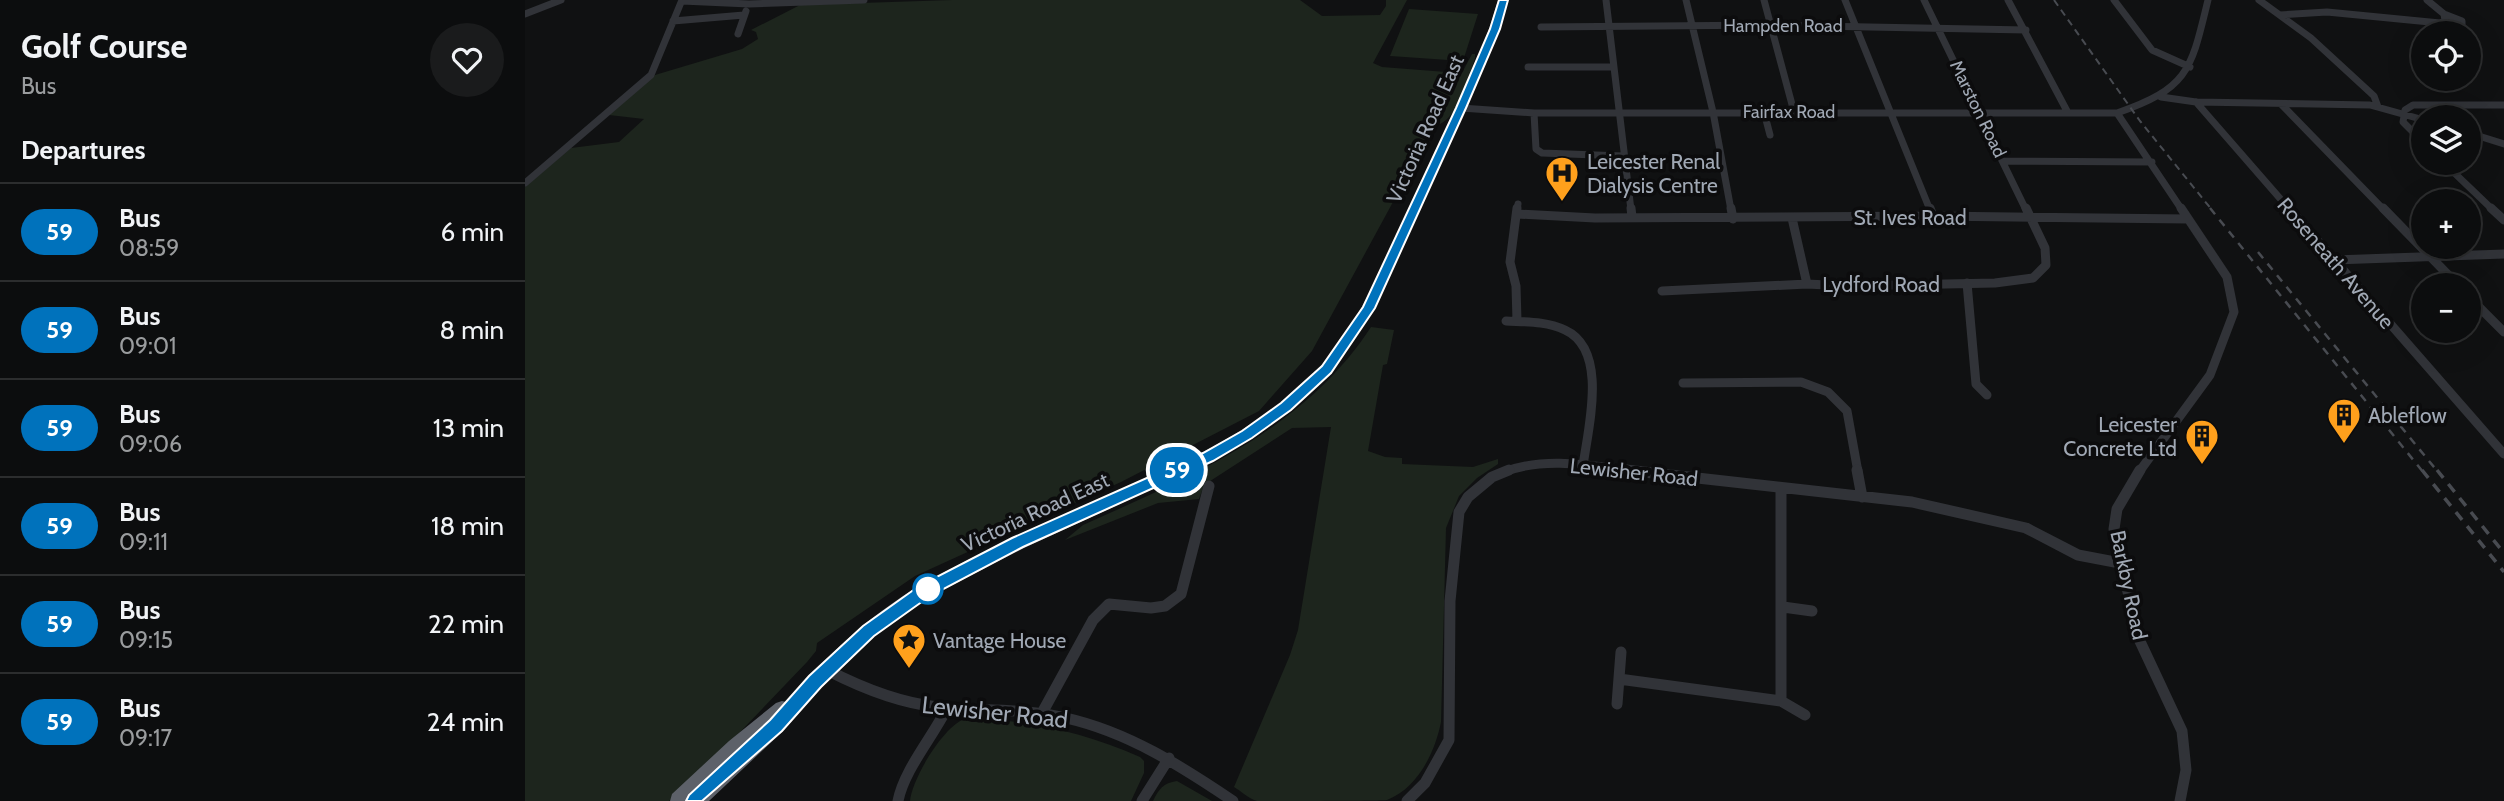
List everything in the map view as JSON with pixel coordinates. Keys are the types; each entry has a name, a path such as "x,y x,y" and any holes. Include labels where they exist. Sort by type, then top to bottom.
{"highway":[{"name":"Victoria Road East","path":"695,801 776,726 821,676 868,631 925,591 1018,543 1208,457 1286,406 1326,369 1369,308 1461,108 1495,29 1503,0"},
{"name":"Victoria Road East","path":"679,801 734,747 821,676"}],"street":[{"path":"525,13 561,0"},
{"path":"525,183 652,75 682,0 749,4 864,0"},
{"path":"1606,0 1632,217"},
{"path":"1686,0 1713,112 1733,219"},
{"path":"1764,0 1794,112"},
{"path":"1845,0 1933,216"},
{"name":"Marston Road","path":"1924,0 2031,219"},
{"path":"2008,0 2067,111"},
{"path":"2114,0 2152,50 2190,67"},
{"path":"2117,113 2161,97 2174,88 2190,67 2208,0"},
{"path":"2259,0 2311,38 2374,96 2378,107"},
{"path":"2427,0 2444,14 2462,21"},
{"path":"738,34 749,4"},
{"path":"2280,15 2327,12 2419,21"},
{"path":"2444,14 2445,21"},
{"path":"673,21 744,15"},
{"name":"Hampden Road","path":"1541,27 1771,25 2026,30"},
{"path":"1528,67 1613,68"},
{"path":"2174,88 2193,102"},
{"path":"2161,97 2193,102 2378,107 2411,116"},
{"name":"Roseneath Avenue","path":"2193,102 2503,451"},
{"path":"2281,104 2411,238"},
{"path":"2411,130 2403,122 2408,107 2420,104 2504,105"},
{"name":"Fairfax Road","path":"1461,108 1535,113 2117,113"},
{"path":"1765,112 1770,135"},
{"path":"1535,113 1534,142 1536,149 1542,153 1623,156"},
{"name":"Barkby Road","path":"2117,113 2152,162 2203,245 2227,277 2234,312 2210,375 2134,479 2117,509 2114,529 2138,637 2182,731 2186,770 2181,801"},
{"path":"2481,137 2504,144"},
{"path":"2004,161 2152,162"},
{"path":"2457,175 2504,220"},
{"name":"St. Ives Road","path":"1583,466 1592,391 1590,357 1587,347 1569,330 1552,323 1512,321 1515,286 1510,262 1518,209 1632,217 1733,219 1933,216 2188,219"},
{"path":"1792,218 1807,284"},
{"name":"Lydford Road","path":"1662,291 1807,284 1967,284 2033,278 2046,265 2045,248 2031,219"},
{"path":"2481,256 2504,254"},
{"path":"2334,260 2431,259 2446,273"},
{"path":"1967,284 1976,384 1987,395"},
{"path":"2481,309 2504,332"},
{"path":"1683,383 1801,382 1828,392 1847,411 1862,497"},
{"name":"Lewisher Road","path":"1406,801 1425,783 1449,740 1450,601 1459,512 1482,484 1505,471 1542,463 1583,466 1912,502 2009,523 2026,528 2078,555 2120,563"},
{"path":"1042,713 1104,607 1118,603 1151,608 1165,606 1181,594 1209,486"},
{"path":"1781,489 1781,701"},
{"path":"1783,607 1812,611"},
{"path":"1617,704 1621,652"},
{"name":"Lewisher Road","path":"821,676 905,702 947,708 1042,713 1125,736 1169,758 1233,801"},
{"path":"1619,679 1781,701 1805,715"},
{"path":"897,801 906,775 934,734 947,708"},
{"path":"1142,801 1169,758"}],"shaded area":[{"path":"952,0 1300,0 1322,16 1380,15 1386,6 1386,0 1407,0 1373,63 1382,67 1459,73 1463,71 1472,54 1475,54 1475,58 1453,113 1440,124 1437,121 1312,351 1259,411 1121,482 915,576 817,643 816,651 807,662 722,751 669,801 525,801 525,187 571,148 619,142 644,119 609,115 655,75 742,49 758,39 756,32 751,30 800,5"},
{"path":"1409,9 1478,14 1463,61 1390,56"},
{"path":"1371,327 1394,330 1387,364 1383,365 1368,451 1385,457 1402,458 1402,464 1473,467 1498,459 1498,464 1477,478 1459,496 1446,528 1441,722 1423,768 1408,787 1387,800 1257,801 1234,787 1298,630 1331,427 1292,428 1204,485 1199,499 1158,503 1065,540 1083,525 1204,468 1279,422 1313,395 1344,363"},
{"path":"967,718 1012,721 1077,734 1140,757 1144,761 1144,773 1131,801 910,801 923,767 939,741 958,722"},
{"path":"1177,781 1212,801 1153,801 1162,787"}],"railway":[{"path":"2054,0 2140,121 2212,210"},
{"path":"2210,208 2423,472"},
{"path":"2258,252 2438,472"},
{"path":"2422,470 2504,572"},
{"path":"2437,470 2504,553"}],"bus line":[{"name":"59","path":"695,801 776,726 815,682 868,631 925,591 1018,543 1208,457 1286,406 1326,369 1369,308 1461,108 1495,29 1503,0"}],"place":[{"name":"Leicester Renal Dialysis Centre","path":"1562,203"},
{"name":"Ableflow","path":"2344,445"},
{"name":"Leicester Concrete Ltd","path":"2202,466"},
{"name":"Vantage House","path":"909,670"}]}
